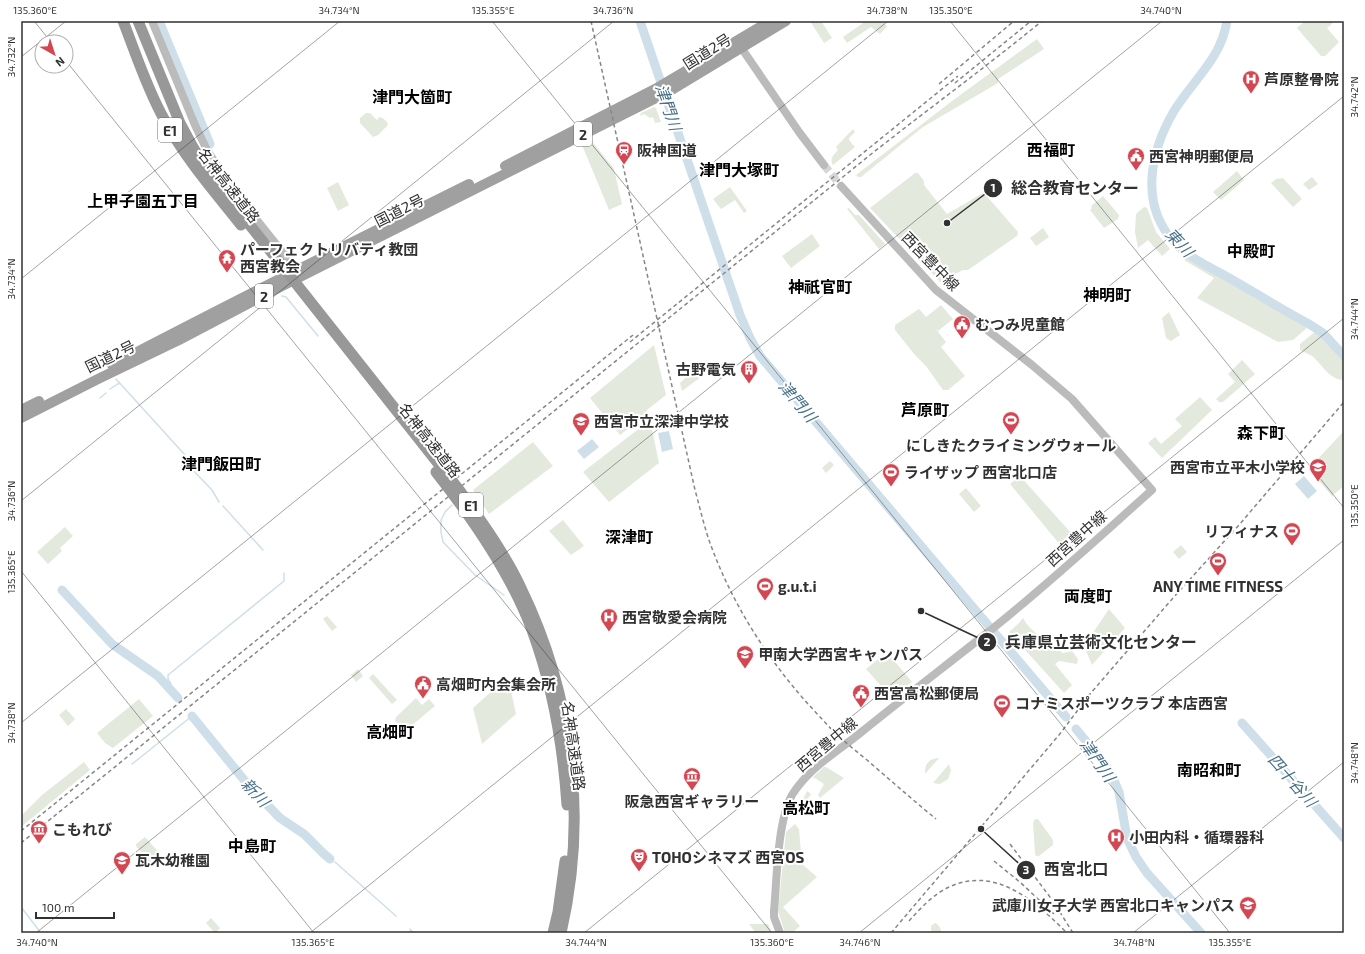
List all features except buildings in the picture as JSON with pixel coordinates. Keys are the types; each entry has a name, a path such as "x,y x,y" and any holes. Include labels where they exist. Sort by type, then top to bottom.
{"highway":[{"name":"名神高速道路","path":"123,21 157,106 172,133 200,173 441,478 486,542 518,599 531,629 548,680 559,729 565,770 567,807 566,843 564,870 553,933"},
{"name":"名神高速道路","path":"138,21 180,122 203,164 224,193 460,491 494,539 521,587 539,626 547,649 562,705 570,747 574,786 572,873 561,933"},
{"name":"国道2号","path":"739,44 770,21"},
{"name":"国道2号","path":"21,418 179,340 300,273 663,90 739,44 786,21"},
{"name":"国道2号","path":"21,410 223,308 300,273"}],"main road":[{"path":"152,21 195,125 207,150 229,185 300,273"},
{"path":"739,44 799,132 824,165"},
{"name":"西宮豊中線","path":"780,933 774,917 774,911 780,837 785,814 792,796 807,776 822,762 1023,604 1152,490 1072,399 1032,365 936,290 841,186"}],"shaded area":[{"path":"810,21 821,21 832,38 824,43"},
{"path":"866,21 882,21 887,26 880,34 871,27 847,43 843,37"},
{"path":"1305,21 1335,21 1327,28 1339,42 1325,56 1321,56 1297,28"},
{"path":"1037,39 1044,49 998,79 998,83 923,127 861,177 856,175 952,101"},
{"path":"707,43 710,48 698,55 695,50"},
{"path":"654,107 656,108 661,122 655,123 653,117 650,118 644,114 640,116 641,113"},
{"path":"366,113 370,113 377,120 379,117 387,122 388,125 378,135 373,137 360,123 360,118"},
{"path":"853,129 855,132 849,140 855,147 833,165 832,158 838,150 836,147"},
{"path":"591,140 614,169 622,204 609,210 582,145"},
{"path":"1237,171 1244,180 1221,200 1213,192"},
{"path":"915,173 918,173 924,181 924,185 947,214 983,193 985,194 1018,232 1017,236 968,270 963,270 940,282 870,208"},
{"path":"1312,177 1318,184 1309,190 1303,184"},
{"path":"1283,178 1302,199 1293,207 1271,183 1276,179"},
{"path":"338,182 349,205 338,211 327,188"},
{"path":"730,187 747,211 744,213 735,200 721,209 713,199"},
{"path":"1103,196 1119,215 1118,219 1104,228 1090,210 1092,208 1091,206"},
{"path":"1144,207 1147,208 1156,232 1170,249 1162,256 1148,240 1138,248 1135,232 1136,214"},
{"path":"849,208 855,215 859,215 885,244 879,249 847,209"},
{"path":"1043,228 1049,237 1036,246 1030,238"},
{"path":"812,234 820,246 791,268 782,256"},
{"path":"1188,257 1308,327 1293,340 1278,342 1197,298 1214,278 1184,260"},
{"path":"941,305 953,319 938,331 935,328 946,342 941,347 965,376 948,390 943,390 926,366 895,330 895,325 919,309 926,317"},
{"path":"1169,312 1180,335 1171,341 1166,338 1162,318"},
{"path":"1316,331 1344,360 1344,378 1342,380 1333,377 1316,359 1300,350 1300,344"},
{"path":"654,345 666,395 647,410 646,415 620,435 590,398"},
{"path":"1242,360 1255,374 1223,402 1219,402 1216,399 1235,382 1228,374"},
{"path":"697,367 701,377 682,391 680,383"},
{"path":"1200,397 1212,410 1162,458 1148,443 1155,437 1161,444 1182,426 1175,419"},
{"path":"650,420 659,463 609,502 583,472"},
{"path":"669,431 673,449 662,452 658,433"},
{"path":"1344,431 1344,486 1332,496 1312,473 1318,468 1314,463"},
{"path":"592,439 599,447 584,459 577,451"},
{"path":"533,442 553,466 489,514 473,490"},
{"path":"830,461 834,465 826,473 822,468"},
{"path":"1020,476 1080,543 1069,552 1066,552 1010,484"},
{"path":"1304,476 1317,491 1308,499 1295,484"},
{"path":"966,488 981,506 974,512 959,494"},
{"path":"563,520 584,546 571,555 549,531"},
{"path":"65,527 73,536 60,548 62,551 48,564 37,552"},
{"path":"1181,545 1187,552 1179,559 1173,552"},
{"path":"1109,609 1125,628 1092,665 1084,646"},
{"path":"327,616 337,627 332,631 323,619"},
{"path":"1023,618 1026,623 1041,637 1063,653 1072,651 1078,659 1077,664 1059,661 1055,664 1072,685 1064,693 1009,632"},
{"path":"887,652 912,682 895,695 888,694 866,669"},
{"path":"358,669 363,676 356,682 351,675"},
{"path":"373,674 397,700 392,704 369,678"},
{"path":"502,682 509,682 516,714 482,744 473,708"},
{"path":"416,698 422,705 429,699 435,706 404,732 395,721 396,717"},
{"path":"139,699 153,716 113,748 105,743 97,733"},
{"path":"66,709 75,719 68,726 59,715"},
{"path":"939,758 925,774 926,765 932,759"},
{"path":"84,762 90,770 21,827 21,816 42,795"},
{"path":"949,764 951,771 948,779 940,784 933,783"},
{"path":"824,767 844,778 820,798 818,795 824,784 813,777"},
{"path":"807,791 811,794 806,801 808,802 804,809 797,815 796,814"},
{"path":"1035,819 1038,819 1053,840 1053,845 1039,856 1036,856 1035,854 1033,823"},
{"path":"795,824 799,829 802,864 817,877 783,907 800,926 792,933 785,933 778,911 786,832"},
{"path":"145,837 162,856 152,865 136,846 136,844"},
{"path":"211,918 220,928 215,933 206,923"},
{"path":"935,923 941,931 939,933 933,933 931,930 931,926"},
{"path":"749,924 768,924 772,933 756,933"}],"waterway":[{"path":"159,21 210,144"},
{"name":"津門川","path":"640,21 740,315 760,356 1066,717"},
{"name":"東川","path":"1227,21 1224,35 1213,58 1174,111 1159,144 1154,161 1152,178 1156,212 1164,228 1181,249 1202,263 1323,333 1344,356"},
{"path":"282,296 286,297 318,336"},
{"path":"116,379 185,455 188,465 212,490 219,502"},
{"path":"110,389 119,384"},
{"path":"100,398 106,393"},
{"path":"452,505 445,512 441,520 443,542 475,575 504,595"},
{"path":"223,506 263,550"},
{"path":"168,687 171,684 168,679 168,675 284,581 284,573"},
{"name":"新川","path":"62,590 112,644 158,676 178,698"},
{"path":"132,764 192,716"},
{"name":"新川","path":"192,716 249,786 280,818 304,834 330,859"},
{"name":"四十谷川","path":"1242,723 1344,838"},
{"name":"津門川","path":"1076,729 1105,764 1113,778 1119,792 1127,838 1136,857 1147,873 1201,933"},
{"path":"335,862 396,916"},
{"path":"21,907 41,933"},
{"path":"410,929 413,933"}],"tunnel":[{"path":"824,165 841,186"}],"railway":[{"path":"591,21 695,490 708,537 720,567 743,614 757,637 771,658 804,700 843,740 936,819"},
{"path":"939,84 1014,21"},
{"path":"955,83 1031,21"},
{"path":"21,843 870,155 1042,21"},
{"path":"630,342 958,76"},
{"path":"21,831 633,335"},
{"path":"891,933 1059,735 1090,694 1173,598 1239,525 1344,402"},
{"path":"1010,844 1053,901 1073,933"},
{"path":"994,861 1021,883 1054,914"},
{"path":"909,921 927,902 940,892 958,883 976,880 993,882 1025,896 1067,933"}],"place":[{"name":"芦原整骨院","path":"1251,94"},
{"name":"阪神国道","path":"624,165"},
{"name":"西宮神明郵便局","path":"1136,171"},
{"name":"総合教育センター","path":"947,223"},
{"name":"パーフェクトリバティ教団 西宮教会","path":"227,273"},
{"name":"むつみ児童館","path":"962,339"},
{"name":"古野電気","path":"749,384"},
{"name":"にしきたクライミングウォール","path":"1011,435"},
{"name":"西宮市立深津中学校","path":"581,436"},
{"name":"西宮市立平木小学校","path":"1318,482"},
{"name":"ライザップ 西宮北口店","path":"891,487"},
{"name":"リフィナス","path":"1292,546"},
{"name":"ANY TIME FITNESS","path":"1218,576"},
{"name":"g.u.t.i","path":"765,601"},
{"name":"兵庫県立芸術文化センター","path":"921,611"},
{"name":"西宮敬愛会病院","path":"609,632"},
{"name":"甲南大学西宮キャンパス","path":"745,669"},
{"name":"高畑町内会集会所","path":"423,699"},
{"name":"西宮高松郵便局","path":"861,708"},
{"name":"コナミスポーツクラブ 本店西宮","path":"1002,718"},
{"name":"阪急西宮ギャラリー","path":"692,791"},
{"name":"西宮北口","path":"981,829"},
{"name":"こもれび","path":"39,844"},
{"name":"小田内科・循環器科","path":"1116,852"},
{"name":"TOHOシネマズ 西宮OS","path":"639,872"},
{"name":"瓦木幼稚園","path":"122,875"},
{"name":"武庫川女子大学 西宮北口キャンパス","path":"1248,920"}],"district":[{"name":"津門大箇町","path":"412,96"},
{"name":"西福町","path":"1051,149"},
{"name":"津門大塚町","path":"739,169"},
{"name":"上甲子園五丁目","path":"143,200"},
{"name":"中殿町","path":"1251,250"},
{"name":"神祇官町","path":"820,286"},
{"name":"神明町","path":"1107,294"},
{"name":"芦原町","path":"925,409"},
{"name":"森下町","path":"1261,432"},
{"name":"津門飯田町","path":"221,463"},
{"name":"深津町","path":"629,536"},
{"name":"両度町","path":"1088,595"},
{"name":"高畑町","path":"390,731"},
{"name":"南昭和町","path":"1209,769"},
{"name":"高松町","path":"806,807"},
{"name":"中島町","path":"252,845"}]}
